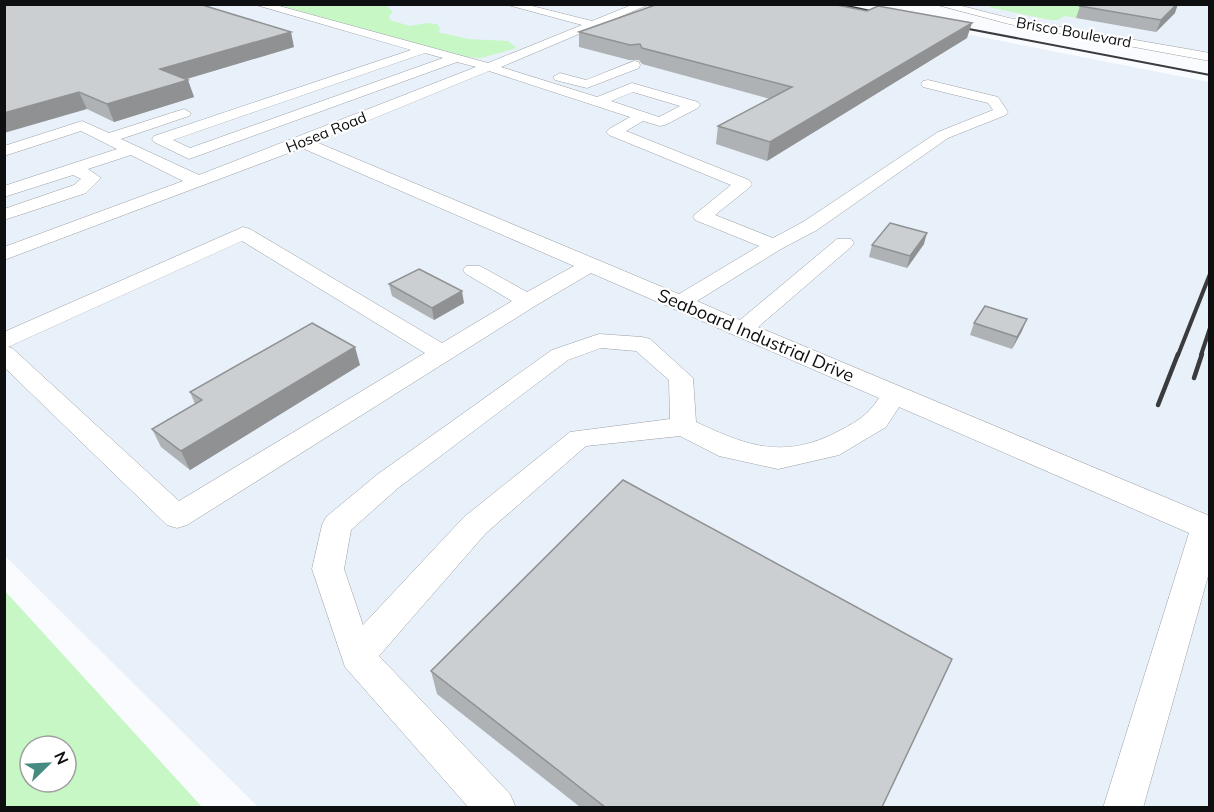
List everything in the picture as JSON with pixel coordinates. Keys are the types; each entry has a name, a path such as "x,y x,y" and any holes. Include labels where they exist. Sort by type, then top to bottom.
{"street":[{"path":"258,4 489,67 587,84 634,65"},
{"path":"509,4 594,25"},
{"path":"559,4 613,17"},
{"name":"Hosea Road","path":"4,254 302,142 645,4"},
{"name":"Brisco Boulevard","path":"939,4 1010,21 1168,43 1209,57"},
{"path":"963,4 1209,52"},
{"path":"373,51 399,42"},
{"path":"425,49 160,139 189,154 456,58"},
{"path":"564,49 522,67 533,75 598,102 660,122 693,105 632,87 598,102"},
{"path":"679,303 774,245 810,226 943,135 1001,112 993,100 928,84"},
{"path":"108,138 195,109"},
{"path":"642,116 614,132 743,184 702,216 774,245"},
{"path":"4,151 82,126 198,181"},
{"name":"Seaboard Industrial Drive","path":"302,142 1208,528"},
{"path":"4,192 133,149"},
{"path":"4,215 80,189 92,178 75,169"},
{"path":"4,341 243,233 442,353"},
{"path":"742,329 844,243"},
{"path":"4,353 177,517 527,301 590,265"},
{"path":"473,270 527,301"},
{"path":"496,807 357,656 328,569 337,525 388,481 560,355 599,340 642,344 681,378 683,427"},
{"path":"357,656 475,525 579,438 683,427 729,449 778,459 829,448 877,421 894,395"},
{"path":"1123,807 1208,528"}],"shaded area":[{"path":"4,5 819,5 1209,82 1209,807 258,807 5,556"},
{"path":"953,5 1209,5 1209,54 1024,20"}],"green space":[{"path":"1001,4 1094,5 1076,18 1065,16 1058,20 1050,20 988,7"},
{"path":"278,5 386,5 393,12 389,16 390,20 410,26 426,23 437,24 441,30 437,32 469,39 508,41 517,48 481,58 465,57"},
{"path":"5,591 202,807 5,807"}],"building":[{"path":"4,4 199,4 291,32 160,69 188,80 107,104 79,92 4,113"},
{"path":"658,4 832,4 867,11 878,6 972,23 770,142 718,126 792,87 642,48 640,44 630,45 579,32"},
{"path":"1083,4 1177,4 1161,20 1080,6"},
{"path":"890,223 927,233 910,256 872,245"},
{"path":"419,269 462,291 432,308 389,284"},
{"path":"985,306 1027,319 1017,337 974,323"},
{"path":"312,323 355,347 181,451 152,429 202,400 190,392"},
{"path":"623,480 952,659 882,807 605,807 431,671"}],"railway":[{"path":"838,4 885,14"},
{"path":"953,26 1210,75"},
{"path":"1178,355 1210,274"},
{"path":"1201,355 1210,328"},
{"path":"1158,405 1178,354"},
{"path":"1194,378 1202,354"}]}
